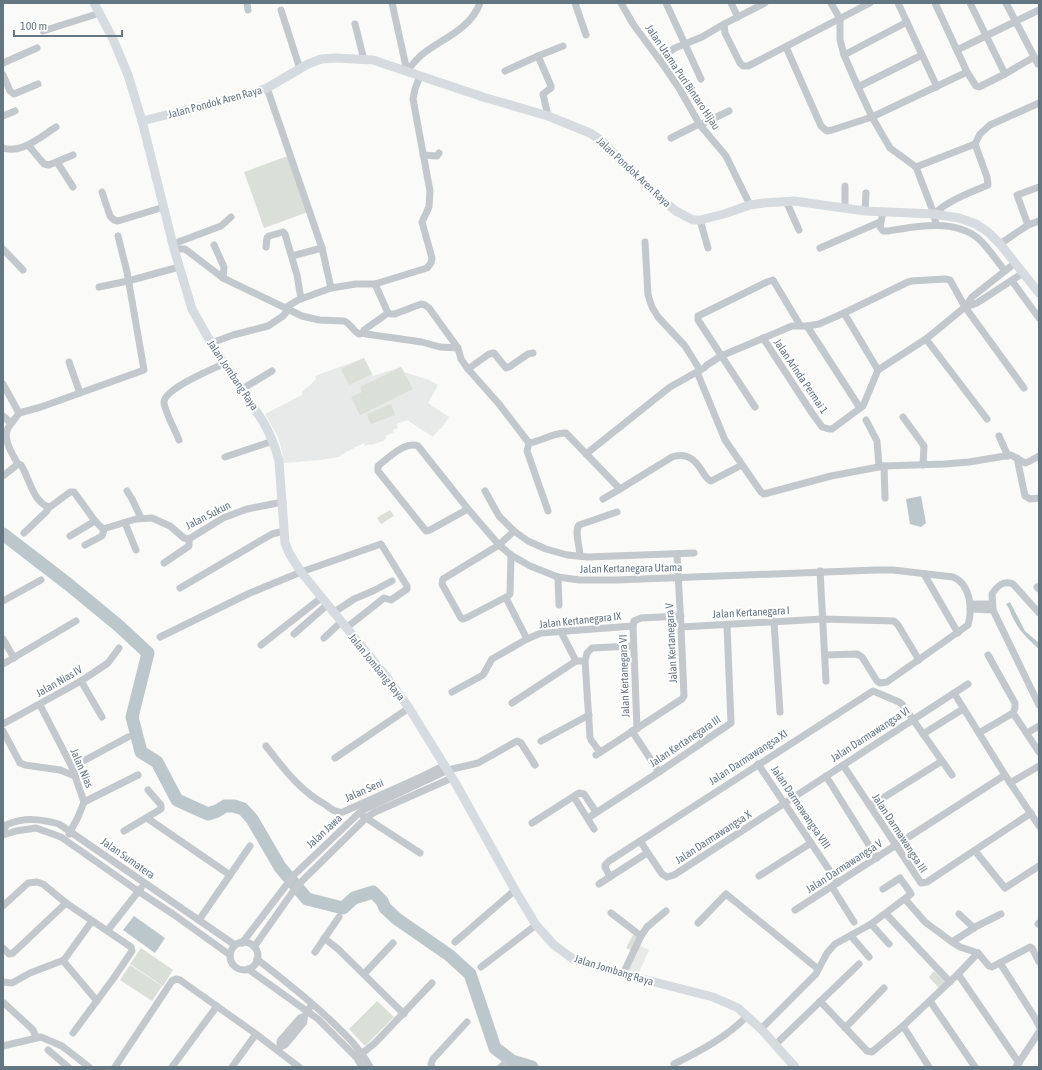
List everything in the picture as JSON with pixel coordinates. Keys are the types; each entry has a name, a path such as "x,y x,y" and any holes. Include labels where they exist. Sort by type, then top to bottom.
{"main road":[{"name":"Jalan Jombang Raya","path":"94,3 113,39 128,75 142,121 173,246 192,309 211,343 242,389 273,441 279,461 285,543 289,553 301,572 410,708 448,771 536,925 554,945 573,959 623,974 713,997 738,1008 776,1044 795,1067"},
{"name":"Jalan Pondok Aren Raya","path":"142,121 251,94 267,88 313,61 336,58 373,60 483,97 548,116 590,133 602,141 650,189 676,211 693,220 700,220"},
{"path":"700,220 763,203 786,201 807,202 883,212 934,214 959,218 976,224 988,232 1037,288"}],"street":[{"path":"392,3 407,71"},
{"path":"407,71 423,53 454,34 463,26 473,16 480,3"},
{"path":"575,3 586,35"},
{"name":"Jalan Utama Puri Bintaro Hijau","path":"621,3 633,24 679,88 700,125 726,156 750,206"},
{"path":"666,3 701,79"},
{"path":"731,3 738,16"},
{"path":"659,59 676,48 708,34 738,16 765,3"},
{"path":"831,3 840,19 840,40 844,55 872,117 890,148 916,167 934,214 936,225"},
{"path":"724,24 725,33 740,62 743,66 748,66 870,3"},
{"path":"898,3 936,87"},
{"path":"935,3 974,85 979,87 1005,74 1033,55 1039,48"},
{"path":"970,3 1005,74"},
{"path":"1006,3 1038,64"},
{"path":"281,10 300,69"},
{"path":"957,50 1039,10"},
{"path":"43,31 100,13"},
{"path":"844,55 906,22"},
{"path":"355,24 364,60"},
{"path":"505,71 563,46"},
{"path":"786,47 824,129 827,131 872,117 967,72"},
{"path":"3,64 37,48"},
{"path":"858,87 922,55"},
{"path":"538,56 551,86 543,94 548,116"},
{"path":"3,75 10,91 14,94 38,84"},
{"path":"211,343 233,335 268,326 283,316 287,309 301,299 331,288 350,284 375,284 427,268 431,264 432,258 422,222 429,207 430,191 413,99 420,76"},
{"path":"267,88 322,248 331,288"},
{"path":"916,167 975,144 980,134 990,125 1039,103"},
{"path":"3,116 15,111"},
{"path":"671,138 729,111"},
{"path":"3,148 9,150 19,150 56,127"},
{"path":"28,144 44,164 49,165 73,155"},
{"path":"934,214 941,207 988,185 987,177 975,144"},
{"path":"423,155 437,156 439,152"},
{"path":"57,162 73,188"},
{"path":"845,186 845,207"},
{"path":"1028,225 1017,195 1039,187"},
{"path":"102,192 110,216 114,220 118,221 164,207"},
{"path":"865,210 866,193"},
{"path":"786,201 799,230"},
{"path":"883,212 880,222 880,227 883,231 922,225 936,225 953,227 970,233 980,240 1005,271"},
{"path":"173,246 221,226 231,217"},
{"path":"700,220 708,248"},
{"path":"1000,244 1028,225 1039,221"},
{"path":"820,248 880,222"},
{"path":"266,248 267,238 269,236 284,232 292,256 300,288 301,299"},
{"path":"48,507 39,502 25,471 21,465 18,464 9,447 6,436 7,429 19,413 80,394 144,370 128,281 118,236"},
{"path":"645,242 648,294 652,307 658,317 684,346 699,371 725,440 761,492 764,494 831,476 881,466 969,462 1012,456 1025,463 1030,462 1039,456"},
{"path":"214,245 224,267 223,278"},
{"path":"173,246 185,249 223,278 302,316 319,320 346,322 354,332 359,334 364,333 422,342 440,347 458,348"},
{"path":"292,256 322,248"},
{"path":"3,249 23,270"},
{"path":"966,307 972,297 1015,263"},
{"path":"99,286 128,281 179,267"},
{"path":"844,313 878,370 926,339 966,307 977,303 1023,273"},
{"name":"Jalan Arinda Permai 1","path":"586,454 670,387 699,371 721,356 792,326 819,324 908,282 927,279 950,280 966,307 1024,388"},
{"path":"755,407 698,320 698,316 770,280 774,281 803,326 860,408"},
{"path":"1012,281 1039,318"},
{"path":"375,284 388,313"},
{"path":"364,333 364,330 388,313 396,314 420,304 425,305 429,308 458,348 461,359 468,369 499,404 529,443"},
{"name":"Jalan Arinda Permai 1","path":"762,338 812,414 822,427 829,430 860,408 865,402 878,370"},
{"path":"926,339 987,419"},
{"path":"468,369 489,354 494,353 506,368 509,368 528,354 534,353"},
{"path":"69,362 80,394"},
{"path":"179,440 165,408 164,401 174,389 225,363"},
{"path":"242,389 272,371"},
{"path":"3,384 19,413"},
{"path":"3,416 11,423"},
{"path":"903,417 924,446 923,464"},
{"path":"866,420 877,441 885,498"},
{"path":"529,443 538,442 551,435 566,433 620,489"},
{"path":"999,436 1012,456 1025,496 1030,499 1039,498"},
{"path":"225,457 273,441"},
{"path":"529,443 527,451 548,511"},
{"name":"Jalan Kertanegara Utama","path":"468,509 430,530 426,530 378,471 377,467 401,449 407,446 416,445 499,545 511,555 530,566 558,577 574,580 678,579 893,570 956,578 965,587 970,607"},
{"path":"603,499 672,457 679,455 687,455 693,460 707,479 711,481 742,465"},
{"path":"3,476 18,464"},
{"path":"24,533 47,511 48,507 52,506 72,491 77,495 100,528 104,530 102,536 85,545"},
{"path":"127,491 141,518"},
{"path":"485,491 500,516 514,531 528,541 546,549 567,555 588,557 694,553"},
{"name":"Jalan Sukun","path":"104,530 141,518 152,518 170,526 184,538 189,539 222,518 246,509 283,502"},
{"path":"580,556 576,531 579,525 617,512"},
{"path":"70,536 95,521"},
{"path":"125,523 136,550"},
{"path":"180,588 272,534 284,531"},
{"path":"511,555 510,594 506,598 463,619 442,584 443,579 499,545 514,531"},
{"path":"164,563 189,546 189,539"},
{"path":"160,637 250,592 301,572 381,544 408,587 392,600 384,598 324,638"},
{"name":"Jalan Kertanegara V","path":"589,715 591,740 598,753 682,699 684,696 677,554"},
{"path":"820,572 826,681"},
{"path":"924,574 958,633"},
{"path":"558,577 559,605"},
{"path":"3,601 42,580"},
{"path":"333,613 354,599 392,581"},
{"path":"1039,613 1013,584 1009,582 999,585 994,590 991,597 992,607 1039,705"},
{"path":"365,594 374,606"},
{"path":"506,598 527,639"},
{"path":"294,634 324,601"},
{"path":"261,645 324,601"},
{"path":"825,656 857,654 862,657 877,681 884,683 968,625 970,607 992,607"},
{"name":"Jalan Kertanegara VI","path":"635,730 633,646 634,621 641,618 681,616"},
{"name":"Jalan Kertanegara I","path":"681,627 823,619 894,621 898,624 919,660"},
{"path":"3,664 76,621"},
{"path":"774,622 780,712"},
{"name":"Jalan Kertanegara III","path":"588,818 731,723 727,624"},
{"name":"Jalan Kertanegara IX","path":"452,692 484,675 492,659 527,639 541,633 633,626"},
{"path":"561,632 576,661"},
{"path":"3,639 14,658"},
{"path":"541,741 589,715 585,661 587,653 590,649 633,646"},
{"name":"Jalan Nias IV","path":"3,724 81,682 108,664 119,648"},
{"path":"979,733 1013,713 1015,708 1015,703 988,655"},
{"path":"512,703 576,661 585,661"},
{"path":"81,682 102,717"},
{"name":"Jalan Darmawangsa VI","path":"784,803 968,684"},
{"name":"Jalan Darmawangsa XI","path":"610,877 605,867 606,864 758,764 873,691 899,702 914,720"},
{"path":"954,693 1010,783 1039,826"},
{"name":"Jalan Nias","path":"40,705 72,767 84,802 66,840"},
{"path":"335,758 410,708"},
{"path":"923,734 963,709"},
{"path":"1013,713 1027,734 1036,742 1039,752"},
{"path":"914,720 952,775"},
{"path":"1027,734 1039,726"},
{"path":"635,730 658,772"},
{"path":"3,731 20,762 26,765 60,770 76,776"},
{"path":"72,767 128,737"},
{"path":"448,771 478,763 517,741 521,743 535,765"},
{"name":"Jalan Seni","path":"266,746 290,777 302,789 316,800 338,812 342,812 421,777 448,771"},
{"path":"870,806 942,761"},
{"name":"Jalan Darmawangsa VIII","path":"758,764 811,843 854,922"},
{"name":"Jalan Darmawangsa III","path":"843,765 920,883 927,882 1031,813"},
{"path":"1010,783 1039,766"},
{"name":"Jalan Jawa","path":"238,944 296,873 359,813 448,771"},
{"name":"Jalan Jawa","path":"254,947 294,890 367,817 448,771"},
{"path":"84,802 138,775"},
{"name":"Jalan Darmawangsa V","path":"795,910 1005,775"},
{"path":"826,776 877,858"},
{"path":"124,831 160,811 161,805 148,790"},
{"path":"532,823 579,793 584,794 596,812"},
{"path":"574,797 594,829"},
{"name":"Jalan Darmawangsa X","path":"647,853 662,874 670,877 784,803"},
{"path":"359,813 420,853"},
{"path":"147,818 230,876"},
{"name":"Jalan Sumatera","path":"5,829 23,820 35,819 59,824 200,920 238,944"},
{"name":"Jalan Sumatera","path":"5,829 16,831 36,828 66,840 173,914 230,956"},
{"path":"599,884 647,853 640,841"},
{"path":"759,876 811,843"},
{"path":"200,920 250,846"},
{"path":"974,850 1005,888 1039,866"},
{"path":"296,873 305,878"},
{"path":"761,1029 816,974 831,948 835,944 851,936 886,914 910,896 911,893 900,878 883,889"},
{"path":"3,906 28,883 37,882 43,884 66,903 131,947 132,951 73,1033"},
{"path":"108,930 145,883"},
{"path":"455,942 515,890"},
{"path":"698,923 726,894 818,969"},
{"path":"906,899 926,922 960,947 978,953 990,967 1030,947 1032,948 1039,962"},
{"path":"3,948 9,954 13,953 66,903"},
{"path":"623,974 641,936 647,927 666,911"},
{"path":"611,913 641,936"},
{"path":"886,914 950,982"},
{"path":"959,914 974,928"},
{"path":"952,942 974,928 1001,914"},
{"path":"315,952 339,917"},
{"path":"3,982 12,983 30,973 64,960 92,921"},
{"path":"871,924 889,944"},
{"path":"481,967 536,925"},
{"path":"851,936 869,957"},
{"path":"324,938 338,949 404,1014"},
{"path":"248,943 254,947 257,952 257,959 254,965 248,969 241,970 232,963 230,956 233,948 238,944 248,943"},
{"path":"364,974 393,943"},
{"path":"820,1001 867,1051 874,1051 930,1001 978,953"},
{"path":"257,959 312,1004 351,1039 360,1055 362,1067"},
{"path":"64,960 97,1001"},
{"path":"1000,963 1037,1017 1039,1026"},
{"path":"776,1044 858,964"},
{"path":"248,969 306,1014 318,1019 360,1055 370,1067"},
{"path":"958,974 1017,1065 1039,1032"},
{"path":"115,1067 172,981 176,979 180,980 256,1034 279,1048 299,1067"},
{"path":"360,1055 375,1043 404,1014 432,982"},
{"path":"845,1028 884,988"},
{"path":"930,1001 975,1067"},
{"path":"4,1003 30,1026 36,1037"},
{"path":"279,1048 280,1041 300,1018 306,1014 312,1004"},
{"path":"172,1067 216,1006"},
{"path":"674,1064 724,1036 747,1016"},
{"path":"432,1067 431,1064 433,1059 467,1022"},
{"path":"903,1026 929,1067"},
{"path":"232,1067 256,1034"},
{"path":"3,1046 36,1037 42,1037 62,1046 89,1067"},
{"path":"48,1050 67,1067"}],"shaded area":[{"path":"288,156 308,212 264,228 244,172"},
{"path":"364,358 373,376 401,367 404,372 429,380 438,385 428,403 449,417 441,429 439,429 433,437 407,420 397,424 398,428 386,436 383,441 365,446 364,443 339,457 284,463 278,437 265,414 302,395 302,392 316,379 315,376"},
{"path":"364,358 372,374 349,385 341,369"},
{"path":"401,367 413,389 360,415 351,397 362,392 360,387"},
{"path":"391,404 395,415 371,424 367,414"},
{"path":"921,496 926,523 921,527 910,524 906,499"},
{"path":"390,510 394,516 381,524 377,518"},
{"path":"1010,602 1025,631 1039,643 1039,649 1024,635 1015,623 1006,604"},
{"path":"134,916 165,938 155,953 123,930"},
{"path":"633,935 639,938 633,951 626,948"},
{"path":"638,944 649,950 638,975 627,970"},
{"path":"141,948 173,970 163,986 130,964"},
{"path":"130,965 162,986 152,1001 120,980"},
{"path":"934,971 945,982 939,988 929,977"},
{"path":"377,1001 394,1017 365,1046 349,1029"}],"waterway":[{"path":"3,534 68,584 119,626 148,653 132,717 141,752 157,762 177,800 208,814 225,806 234,806 243,809 252,819 280,867 307,899 343,908 354,898 373,892 382,901 385,908 397,919 449,955 470,974 495,1048 512,1061 532,1067"}]}
